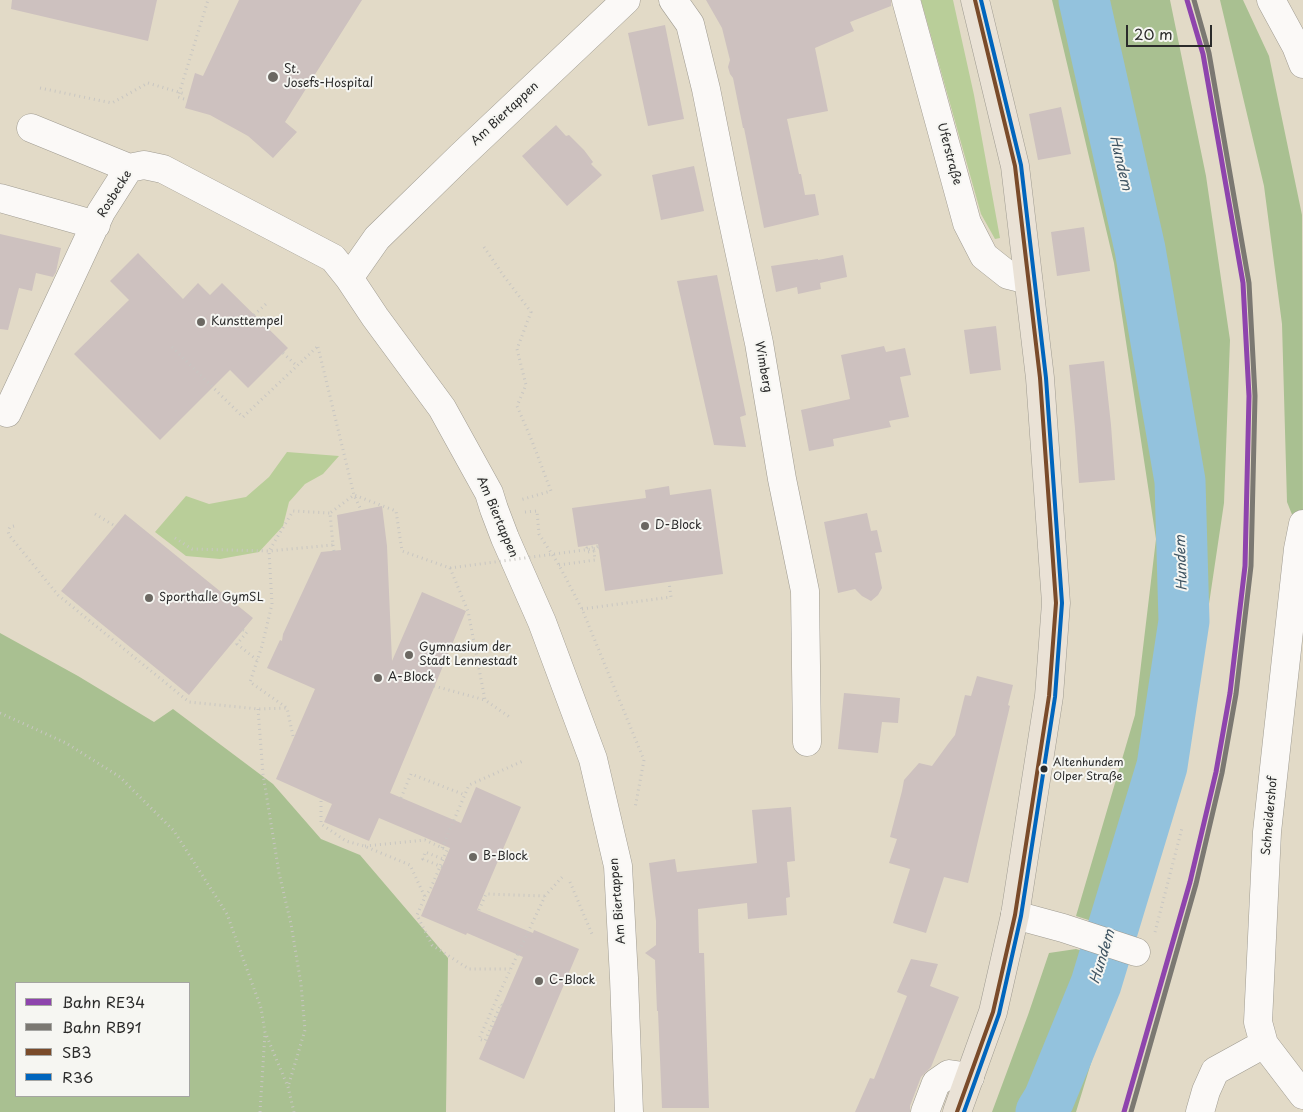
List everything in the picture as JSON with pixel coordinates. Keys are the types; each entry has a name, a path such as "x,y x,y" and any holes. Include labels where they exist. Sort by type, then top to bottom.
{"main road":[{"path":"957,1112 993,1012 1015,915 1049,696 1056,603 1040,378 1015,166 976,0"}],"street":[{"name":"Am Biertappen","path":"626,0 377,238 348,278 442,408 489,493 505,538 542,622 593,759 618,866 629,1112"},
{"name":"Wimberg","path":"673,0 690,24 706,89 759,343 782,479 805,591 807,742"},
{"name":"Uferstraße","path":"906,0 967,223 984,256 1008,275 1028,280"},
{"path":"1271,0 1296,46 1303,64"},
{"path":"31,128 129,168"},
{"name":"Rosbecke","path":"0,410 7,413 101,212 129,168 144,165 163,169 333,258 348,278"},
{"path":"0,198 96,225"},
{"name":"Schneidershof","path":"1303,524 1298,549 1267,832 1258,1022 1264,1044 1303,1095"},
{"path":"1015,915 1136,952"},
{"path":"1200,1112 1206,1091 1215,1072 1264,1044"},
{"path":"924,1112 936,1083 949,1074 970,1077"}],"path":[{"path":"184,99 178,96 208,0"},
{"path":"40,88 112,103 148,83 185,94"},
{"path":"484,246 531,312 517,349 526,385 516,406 551,491 494,508"},
{"path":"254,315 266,303"},
{"path":"172,346 243,417 317,346 354,495 361,510"},
{"path":"283,353 296,366"},
{"path":"293,736 287,708 250,682 262,646 272,604 269,551 294,511 330,513 354,495"},
{"path":"354,495 396,511 402,551 450,568 599,548"},
{"path":"330,513 334,551"},
{"path":"95,514 115,526"},
{"path":"14,526 10,527 8,531 9,536 58,595 189,702 258,710 287,708"},
{"path":"539,534 559,565 582,610 644,760 634,809 624,830 610,834"},
{"path":"174,538 192,549 269,551 333,545"},
{"path":"559,565 595,560 594,551"},
{"path":"450,568 468,611 485,700"},
{"path":"582,610 672,597 669,582"},
{"path":"243,630 247,632 237,644 258,660"},
{"path":"434,686 485,700 511,718"},
{"path":"258,710 263,774 279,873 291,924 302,993 305,1030 288,1087"},
{"path":"0,713 66,743 120,777 174,831 227,914 261,1008 265,1032 260,1112"},
{"path":"442,848 469,785 524,761"},
{"path":"401,798 411,774 465,795"},
{"path":"321,801 321,824 346,841 364,846 410,865 425,897"},
{"path":"1136,952 1149,954 1182,828"},
{"path":"364,846 424,840 447,850 417,915 432,945 469,969 510,969"},
{"path":"442,867 423,858 425,852 443,860"},
{"path":"502,1005 485,1041 479,1039 545,896 564,875"},
{"path":"479,910 486,894 545,896"},
{"path":"265,1032 288,1087 294,1112"}],"green space":[{"path":"921,0 953,0 974,95 1000,238 995,239 981,214"},
{"path":"1052,0 1170,0 1206,176 1230,340 1224,503 1191,725 1135,935 1076,916 1135,715 1156,539 1114,263"},
{"path":"1220,0 1243,0 1269,56 1302,215 1303,542 1287,502 1282,324 1264,186"},
{"path":"287,452 339,456 323,474 305,484 289,502 283,526 259,552 220,559 186,556 155,532 186,496 209,504 246,497 269,477"},
{"path":"0,633 78,676 154,722 173,709 273,784 321,839 360,855 448,958 446,1112 0,1112"},
{"path":"1076,949 1122,962 1076,1112 992,1112 1049,953"}],"building":[{"path":"12,0 157,0 148,41 11,9"},
{"path":"239,0 362,0 285,122 297,132 273,158 248,136 210,115 185,108 195,73 203,76"},
{"path":"706,0 891,0 891,6 850,22 854,31 815,48 828,111 787,119 805,195 815,194 819,215 764,228 733,78 728,67 730,60 722,28"},
{"path":"665,25 684,119 648,126 628,33"},
{"path":"1061,107 1071,154 1038,160 1029,114"},
{"path":"556,125 566,136 569,135 584,150 593,162 591,164 602,175 567,206 522,156"},
{"path":"694,166 704,211 661,220 652,175"},
{"path":"1084,227 1090,271 1057,276 1051,232"},
{"path":"0,234 61,248 56,272 53,277 36,273 32,291 19,288 8,330 0,329"},
{"path":"138,253 183,299 198,283 210,295 222,283 288,348 248,388 230,370 160,440 74,354 129,300 110,281"},
{"path":"843,255 847,277 820,283 821,289 798,294 797,287 776,292 771,266"},
{"path":"717,275 746,415 740,417 746,447 714,445 677,281"},
{"path":"996,326 1001,370 970,374 964,330"},
{"path":"884,346 886,352 905,348 911,375 900,377 909,417 889,421 891,427 833,439 834,446 809,451 801,410 850,399 841,355"},
{"path":"1104,361 1115,480 1079,483 1069,365"},
{"name":"D-Block","path":"669,486 670,495 711,489 723,574 605,591 598,544 578,547 572,508 646,498 645,490"},
{"name":"A-Block","path":"382,506 387,546 392,661 422,592 466,611 390,793 461,823 476,787 521,807 477,910 533,933 534,930 579,949 524,1079 479,1059 523,957 421,916 450,848 379,818 369,841 324,822 332,804 276,779 315,689 267,668 280,640 282,641 283,634 321,552 341,550 337,515"},
{"path":"867,513 871,531 877,530 882,552 875,553 882,588 871,601 855,589 838,593 824,522"},
{"name":"Sporthalle GymSL","path":"125,514 253,618 189,695 61,591"},
{"path":"977,676 1013,685 1008,705 1010,706 968,883 944,877 926,933 893,923 910,869 889,863 897,839 890,837 904,780 919,763 932,766 955,735 965,695 971,696"},
{"path":"844,693 900,698 898,723 882,722 878,753 838,749"},
{"path":"791,807 795,861 787,862 790,897 786,898 787,915 748,919 747,903 698,909 699,953 704,953 709,1108 662,1108 655,960 645,953 656,945 656,921 649,863 675,859 677,872 757,863 752,810"},
{"path":"911,959 938,964 930,986 959,997 931,1067 921,1077 910,1106 910,1112 855,1112 870,1078 874,1079 907,996 897,992"}],"waterway":[{"name":"Hundem","path":"1041,1112 1049,1099 1096,984 1162,766 1184,621 1180,481 1140,249 1084,0"}],"rail line":[{"name":"RE34","path":"1124,1112 1190,882 1216,772 1230,693 1245,566 1249,396 1243,283 1203,54 1187,0"},
{"name":"RB91","path":"1131,1112 1196,884 1222,773 1236,694 1251,566 1255,396 1249,283 1209,53 1194,0"}],"transit line":[{"name":"SB3","path":"957,1112 993,1012 1015,915 1049,696 1056,603 1040,378 1015,166 975,0"},
{"name":"R36","path":"964,1112 999,1014 1021,916 1055,697 1062,603 1046,378 1021,165 981,0"}],"place":[{"name":"St. Josefs-Hospital","path":"273,77"},
{"name":"Kunsttempel","path":"201,322"},
{"name":"D-Block","path":"645,526"},
{"name":"Sporthalle GymSL","path":"149,598"},
{"name":"Gymnasium der Stadt Lennestadt","path":"409,655"},
{"name":"A-Block","path":"378,678"},
{"name":"Altenhundem Olper Straße","path":"1044,769"},
{"name":"B-Block","path":"473,857"},
{"name":"C-Block","path":"539,981"}]}
